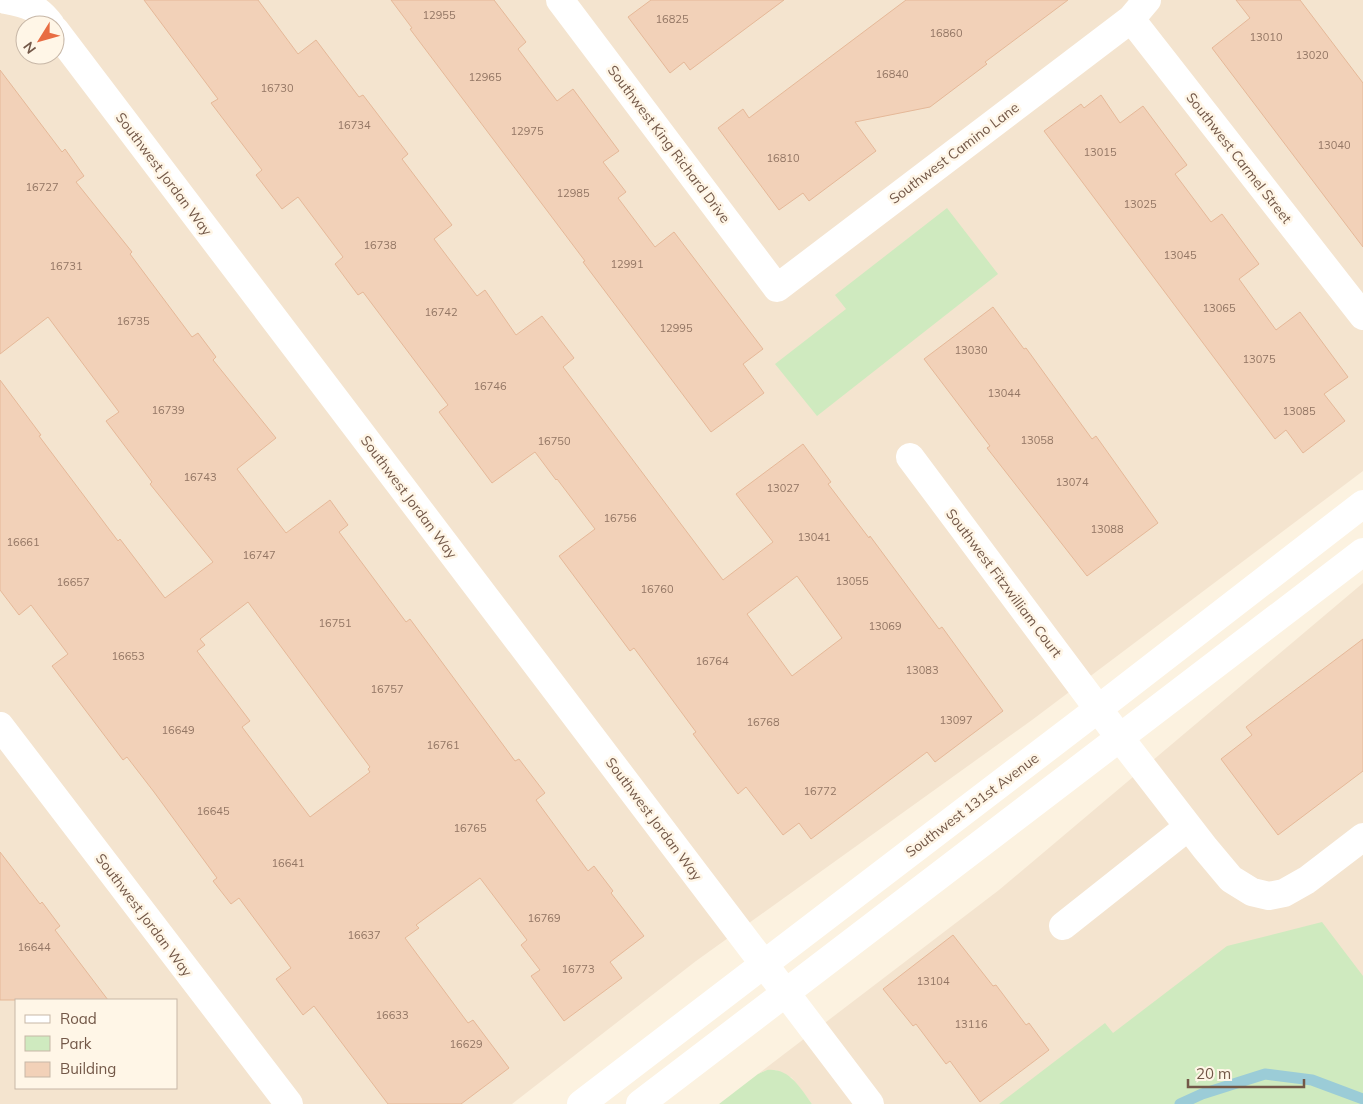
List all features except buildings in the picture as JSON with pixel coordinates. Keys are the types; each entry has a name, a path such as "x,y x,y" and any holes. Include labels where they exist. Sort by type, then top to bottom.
{"street":[{"path":"0,0 20,2 31,6 44,15"},
{"name":"Southwest King Richard Drive","path":"560,0 777,288"},
{"name":"Southwest Camino Lane","path":"777,288 1139,10"},
{"name":"Southwest Carmel Street","path":"1139,10 1363,316"},
{"name":"Southwest Jordan Way","path":"65,43 870,1104"},
{"name":"Southwest Fitzwilliam Court","path":"910,457 1120,738 1188,827 1231,878 1252,892 1269,896 1284,893 1307,880 1363,837"},
{"name":"Southwest 131st Avenue","path":"581,1104 1363,504"},
{"path":"640,1104 1363,552"},
{"name":"Southwest Jordan Way","path":"0,726 289,1104"},
{"path":"1063,926 1188,827"}],"shaded area":[{"path":"0,0 1363,0 1363,471 1032,720 696,961 512,1104 0,1104"},
{"path":"1363,583 1363,1104 812,1104 792,1078 776,1070 767,1070 758,1074 999,890"}],"green space":[{"path":"947,208 998,274 817,416 775,364 846,309 835,295"},
{"path":"1322,922 1363,976 1363,1104 999,1104 1105,1023 1113,1033 1227,946"},
{"path":"767,1070 782,1072 794,1080 812,1104 719,1104 758,1074"}],"waterway":[{"path":"1180,1104 1202,1094 1265,1074 1312,1080 1363,1099"}]}
